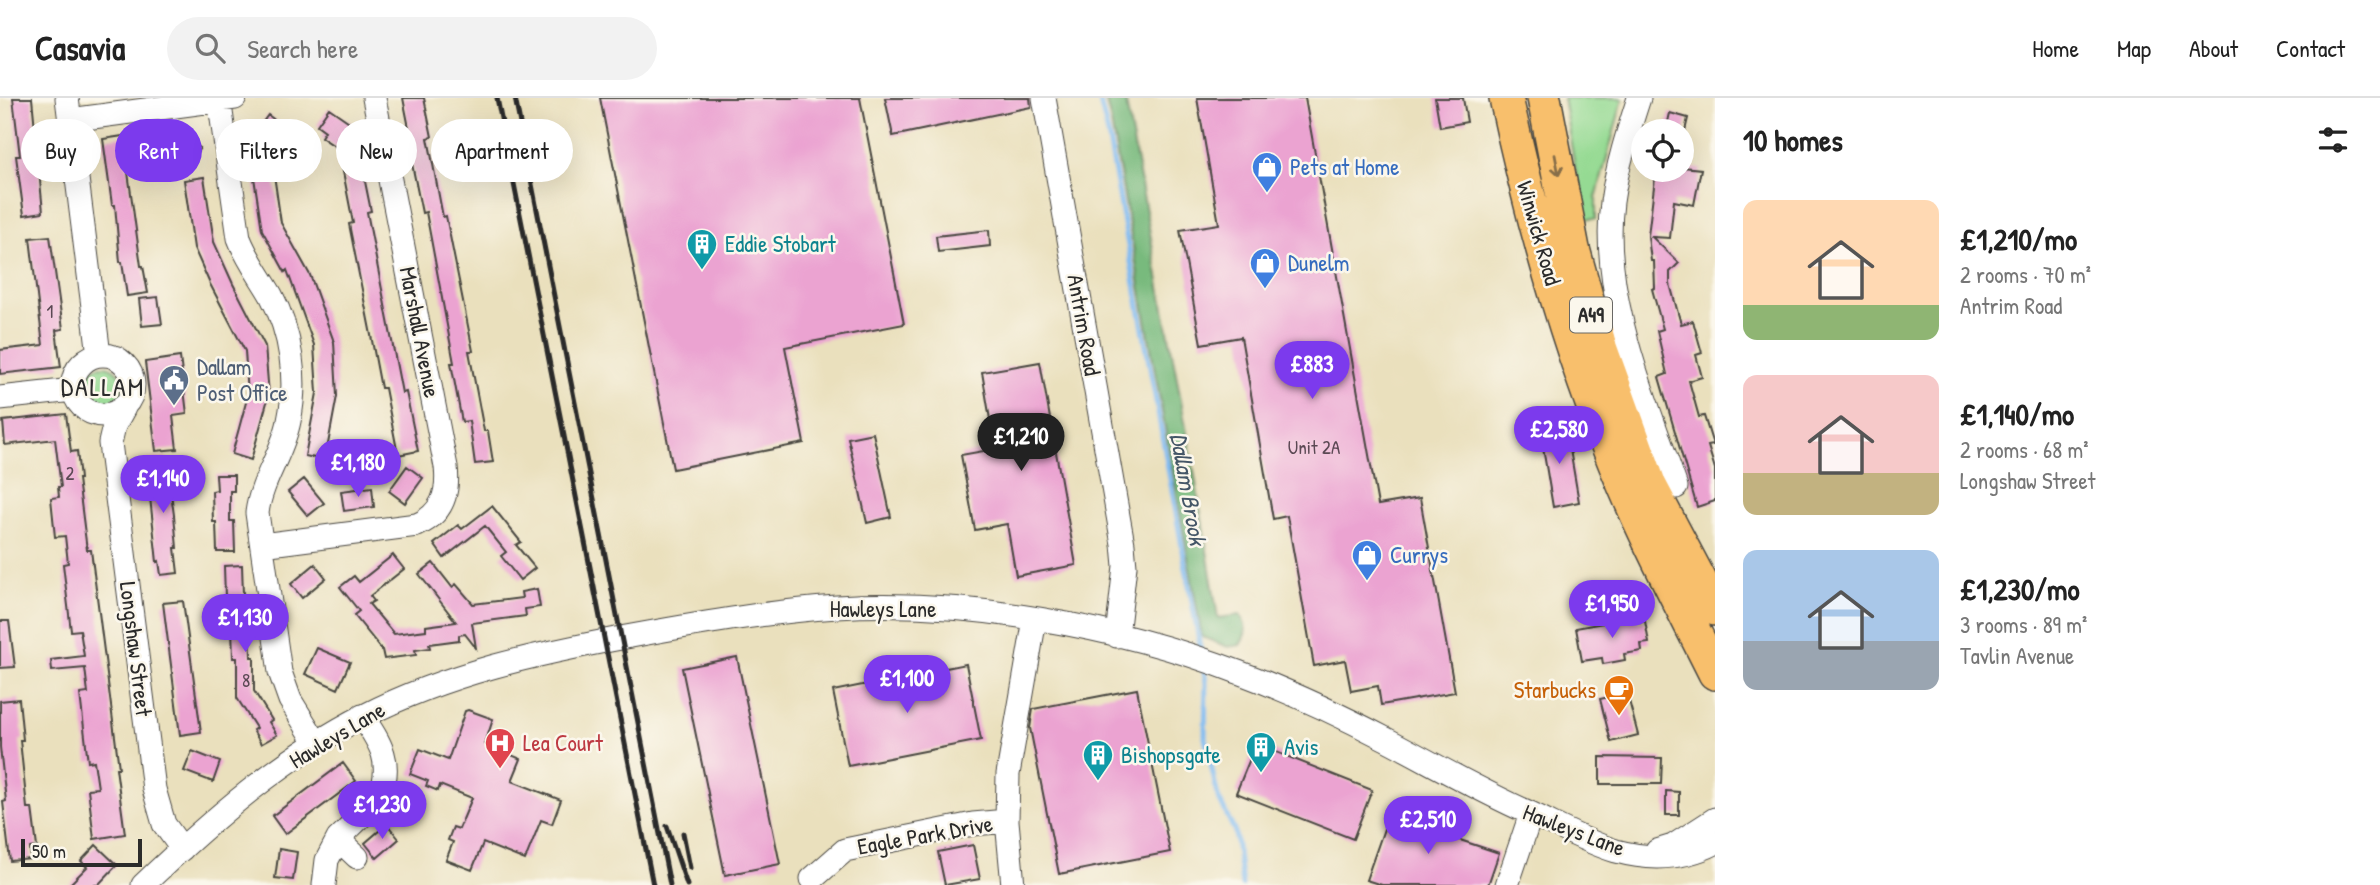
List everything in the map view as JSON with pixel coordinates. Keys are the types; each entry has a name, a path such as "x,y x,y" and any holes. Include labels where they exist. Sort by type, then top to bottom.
{"highway":[{"name":"Winwick Road","path":"1506,98 1523,180 1573,350 1637,517 1715,673"},
{"name":"Winwick Road","path":"1544,98 1573,249 1600,347 1650,486 1715,609"}],"street":[{"name":"Marshall Avenue","path":"262,545 416,525 438,510 447,490 446,467 374,98"},
{"name":"Antrim Road","path":"1044,98 1123,544 1125,566 1117,636"},
{"path":"1639,98 1621,156 1612,202 1612,272 1615,296 1639,377 1676,487"},
{"path":"99,355 68,109 224,99 239,238 244,253 272,297 290,351 293,385 289,422 281,449 259,498 257,513 281,672 290,700 316,742"},
{"path":"99,355 117,358 131,371 133,391 124,408 106,416 80,406 73,390 76,371 82,363 99,355"},
{"path":"0,398 73,390"},
{"name":"Longshaw Street","path":"124,408 114,426 110,443 154,789 164,824 182,849"},
{"name":"Longshaw Street","path":"88,411 110,443"},
{"name":"Hawleys Lane","path":"147,884 182,849 316,742 399,699 471,671 567,648 693,625 839,607 969,610 1035,619 1117,636 1218,665 1323,708 1490,796 1617,851 1670,858 1715,843"},
{"name":"Eagle Park Drive","path":"1013,885 1007,821 1008,774 1035,619"},
{"path":"324,885 327,860 338,839 378,799 386,776 384,753 362,716"},
{"path":"1693,832 1715,801"},
{"path":"1507,885 1531,814"},
{"name":"Hawleys Lane","path":"1647,855 1673,846 1715,819"},
{"name":"Eagle Park Drive","path":"812,879 845,850 973,824 1007,821"},
{"path":"338,839 357,857"}],"green space":[{"path":"1105,98 1125,98 1194,471 1218,618 1240,615 1246,630 1240,645 1228,647 1202,637"},
{"path":"1563,98 1623,98 1596,198 1596,219 1584,219"},
{"path":"103,366 116,372 122,385 116,398 103,404 90,398 84,385 90,372"}],"building":[{"path":"13,98 32,98 34,119 21,119 21,182 40,182 43,212 24,215 16,156 20,156"},
{"path":"403,98 424,98 431,132 431,137 428,138 431,182 436,182 443,217 446,216 473,351 469,351 484,431 488,431 493,462 475,464 469,421 462,422 426,212 422,213 416,182 417,119 407,119"},
{"name":"Eddie Stobart","path":"600,98 860,98 904,324 785,347 804,443 673,469"},
{"path":"885,98 1030,98 1031,107 893,136"},
{"path":"1197,98 1305,98 1378,505 1420,498 1455,692 1381,705 1378,686 1351,691 1345,660 1314,666 1287,516 1273,519 1241,337 1201,344 1180,230 1219,224"},
{"path":"1435,98 1463,98 1467,122 1440,127"},
{"path":"329,108 345,119 336,119 336,147 322,138 325,131 322,129 321,119"},
{"path":"1670,113 1688,118 1688,119 1669,119"},
{"path":"115,137 115,182 129,182 141,266 148,293 127,296 103,139"},
{"path":"1694,168 1701,169 1694,205 1674,201 1670,238 1652,237 1679,263 1670,272 1670,284 1681,324 1693,321 1702,353 1696,355 1702,377 1689,381 1699,417 1704,416 1713,445 1708,446 1715,469 1715,501 1697,507 1659,377 1667,374 1657,331 1663,329 1652,289 1655,288 1654,261 1651,261 1648,236 1655,182 1694,182"},
{"path":"202,177 214,242 265,346 269,395 251,460 232,454 248,395 245,351 194,248 184,182 202,182"},
{"path":"255,182 275,182 281,223 310,275 334,342 337,396 325,460 305,456 317,393 314,345 287,270 285,272 262,230"},
{"path":"345,182 365,182 371,211 367,212 402,393 406,392 418,451 398,455 385,388 381,388 349,224 353,223"},
{"path":"989,230 990,246 938,252 936,236"},
{"path":"50,236 63,329 56,330 61,367 0,374 0,350 43,345 30,238"},
{"path":"158,297 162,324 142,326 139,299"},
{"path":"180,357 187,414 173,416 177,449 156,451 145,362"},
{"path":"1040,362 1076,565 1016,576 1007,524 975,530 961,455 995,449 982,372"},
{"path":"66,414 71,452 77,451 87,550 91,550 125,834 94,839 88,789 98,788 94,761 88,762 80,694 88,693 85,668 52,671 51,660 84,656 80,630 71,631 63,564 68,563 65,536 55,537 51,498 59,497 58,487 61,487 55,439 5,445 3,421"},
{"path":"1566,426 1579,502 1553,507 1540,430"},
{"path":"873,433 891,517 867,523 848,438"},
{"path":"166,457 178,573 161,575 159,561 157,562 146,460"},
{"path":"407,466 423,478 405,503 389,491"},
{"path":"216,475 234,475 234,491 230,491 230,521 234,521 235,552 217,552 212,491 217,490"},
{"path":"304,479 324,503 308,516 288,492"},
{"path":"372,487 374,507 344,511 341,491"},
{"path":"492,506 521,542 516,545 535,568 520,580 501,556 506,552 485,526 444,558 434,544 458,525 462,529"},
{"path":"393,555 404,569 370,596 374,601 369,604 394,634 426,630 426,626 456,622 419,574 433,563 452,587 456,584 473,604 522,598 521,592 537,589 540,607 525,609 526,616 472,623 476,648 465,634 459,635 459,640 429,644 430,648 415,650 416,655 384,659 382,650 354,615 359,611 340,587 354,576 359,582"},
{"path":"315,564 326,578 302,598 291,584"},
{"path":"242,565 247,627 250,626 251,657 254,657 254,691 272,720 269,722 277,735 261,744 253,730 256,728 237,698 237,658 233,658 228,597 225,597 224,566"},
{"path":"183,601 201,732 180,735 163,603"},
{"path":"1635,617 1636,622 1645,621 1649,643 1641,644 1642,651 1624,654 1625,660 1603,664 1602,658 1582,661 1576,628"},
{"path":"0,621 9,621 15,667 0,668"},
{"path":"317,648 350,662 338,689 305,674"},
{"path":"737,657 780,864 725,875 682,668"},
{"path":"966,664 981,740 848,766 833,691"},
{"name":"Bishopsgate","path":"1137,689 1170,852 1059,874 1030,728 1033,709"},
{"name":"Starbucks","path":"1627,693 1638,735 1611,742 1600,699"},
{"path":"19,699 27,808 32,808 37,847 30,848 31,859 10,861 3,802 6,801 0,747 0,701"},
{"path":"465,711 493,719 485,744 521,759 512,781 561,800 552,824 541,820 525,860 483,843 472,870 446,860 453,842 448,840 453,827 459,829 472,798 440,785 438,791 426,786 428,781 410,774 420,749 448,760"},
{"path":"1256,744 1372,790 1353,839 1236,793"},
{"path":"192,751 220,762 213,782 184,771"},
{"path":"1600,757 1662,758 1661,784 1600,784"},
{"path":"343,763 356,781 285,834 272,816"},
{"path":"1666,791 1679,792 1679,815 1666,815"},
{"path":"1391,809 1450,829 1448,836 1499,853 1488,885 1382,885 1366,880"},
{"path":"387,824 399,839 377,858 365,843"},
{"path":"96,845 117,865 98,885 69,885 87,867 81,861"},
{"path":"973,845 980,879 945,885 938,852"},
{"path":"279,849 297,852 293,880 275,878"}],"waterway":[{"name":"Dallam Brook","path":"1099,98 1108,134 1201,652"},
{"name":"Dallam Brook","path":"1203,666 1206,682 1205,738 1218,797 1235,832 1242,885"}],"railway":[{"path":"497,98 653,885"},
{"path":"515,98 670,885"},
{"path":"667,826 687,885"},
{"path":"683,833 690,868"}],"place":[{"name":"Pets at Home","path":"1267,194"},
{"name":"Eddie Stobart","path":"702,271"},
{"name":"Dunelm","path":"1265,290"},
{"name":"Dallam Post Office","path":"174,407"},
{"name":"Currys","path":"1367,582"},
{"name":"Starbucks","path":"1619,717"},
{"name":"Lea Court","path":"500,770"},
{"name":"Avis","path":"1261,774"},
{"name":"Bishopsgate","path":"1098,782"}],"district":[{"name":"DALLAM","path":"103,387"}]}
